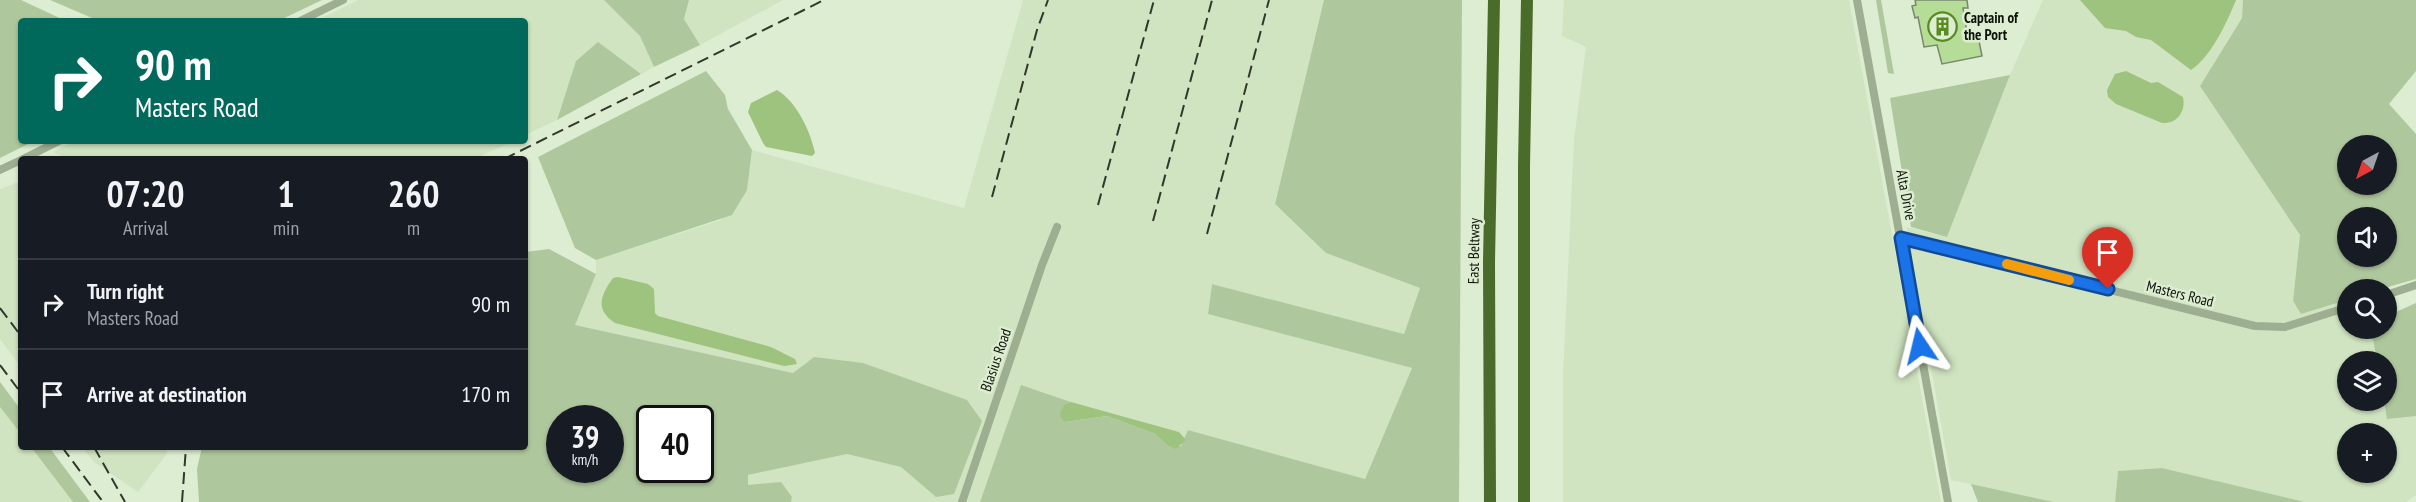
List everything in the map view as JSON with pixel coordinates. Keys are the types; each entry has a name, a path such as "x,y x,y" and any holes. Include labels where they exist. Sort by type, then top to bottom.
{"highway":[{"name":"East Beltway","path":"1490,502 1489,262 1494,0"},
{"path":"1524,502 1524,166 1527,0"}],"street":[{"path":"306,18 343,0"},
{"name":"Alta Drive","path":"1857,0 1948,502"},
{"path":"28,156 53,144"},
{"path":"0,170 18,161"},
{"name":"Blasius Road","path":"962,502 1057,226"},
{"name":"Masters Road","path":"1901,238 2255,326 2285,327 2337,311"},
{"path":"2397,291 2416,285"}],"shaded area":[{"path":"0,0 21,0 60,18 18,18 18,144 28,144 0,158"},
{"path":"50,0 322,0 284,18 92,18"},
{"path":"358,0 604,0 640,36 654,67 641,74 598,43 576,61 557,120 528,134 528,18 322,18"},
{"path":"604,0 689,0 684,19 700,45 654,67 640,36"},
{"path":"689,0 783,0 700,45 684,19"},
{"path":"1023,0 1324,0 1275,204 1326,253 1420,288 1404,334 1212,284 1208,314 1412,368 1365,479 1188,430 1186,440 1179,432 1071,402 1021,385 980,502 791,502 792,497 748,485 748,475 847,454 901,467 936,497 814,357 793,373 574,325 596,274 596,260 721,220 747,190 752,150 964,208"},
{"path":"1324,0 1462,0 1459,502 980,502 1021,385 1071,402 1065,404 1065,422 1107,416 1155,434 1167,445 1181,446 1188,430 1365,479 1412,368 1208,314 1212,284 1404,334 1420,288 1326,253 1275,204"},
{"path":"1564,0 1849,0 1941,502 1563,502 1563,377 1574,140 1586,47 1562,36"},
{"path":"1876,0 1881,0 1894,74 1888,73"},
{"path":"2043,0 2243,0 2242,18 2200,86 2300,235 2293,301 2301,314 2337,303 2337,339 2373,339 2375,351 2337,351 2337,411 2386,411 2387,419 2416,416 2416,495 2406,502 2305,502 2162,468 2118,471 2115,502 2054,502 1951,480 1906,227 1947,237 2010,75"},
{"path":"2080,0 2236,0 2212,48 2191,70 2151,40 2136,37 2126,31 2105,28"},
{"path":"2243,0 2416,0 2416,71 2389,104 2416,134 2416,279 2397,284 2397,279 2337,279 2337,303 2301,314 2293,301 2300,235 2200,86 2242,18"},
{"path":"598,42 641,74 557,120 576,61"},
{"path":"706,71 725,95 728,109 752,150 747,190 732,215 596,260 575,248 538,157"},
{"path":"2126,71 2151,83 2158,82 2183,97 2183,108 2179,116 2172,121 2162,123 2116,104 2108,97 2107,90 2115,74"},
{"path":"2010,75 1947,237 1911,227 1890,98"},
{"path":"777,90 791,102 802,118 813,144 815,153 812,156 766,147 763,143 748,112 751,103"},
{"path":"69,144 507,144 481,156 62,156 53,152"},
{"path":"18,182 18,363 0,339 0,189"},
{"path":"549,249 596,274 575,325 793,373 814,357 863,363 967,400 982,421 954,494 936,497 901,467 847,454 748,475 748,485 781,482 792,497 791,502 199,502 197,469 201,450 528,450 528,252"},
{"path":"618,277 648,284 654,289 655,313 658,316 771,347 795,359 797,364 784,366 615,323 604,313 602,302 605,291 613,278"},
{"path":"2416,303 2416,416 2387,419 2386,411 2397,411 2397,351 2375,351 2373,339 2397,339 2397,312"},
{"path":"0,382 18,406 18,430 0,407"},
{"path":"1071,402 1179,432 1186,440 1176,449 1167,445 1155,434 1107,416 1065,422 1060,413 1065,404"},
{"path":"0,407 18,430 18,450 33,450 73,502 0,502"},
{"path":"33,450 51,450 90,502 73,502"},
{"path":"84,450 167,450 166,455 138,492 94,462"},
{"path":"2162,468 2305,502 2115,502 2118,471"},
{"path":"1971,484 2054,502 1978,502"}],"building":[{"name":"Captain of the Port","path":"1915,0 1967,0 1968,8 1963,8 1968,38 1978,36 1982,56 1942,64 1937,45 1924,47 1918,17 1915,18 1912,6 1916,5"}],"railway":[{"path":"510,156 824,0"},
{"path":"992,197 1037,30 1048,0"},
{"path":"1098,205 1154,0"},
{"path":"1153,221 1212,0"},
{"path":"1207,234 1269,0"},
{"path":"0,308 18,332"},
{"path":"0,365 18,389"},
{"path":"64,450 103,502"},
{"path":"96,450 125,502"},
{"path":"182,502 186,450"}],"slow traffic":[{"path":"2007,264 2069,280"}],"place":[{"name":"Captain of the Port","path":"1943,27"}],"route":[{"path":"1920,346 1901,238 2108,289"}]}
